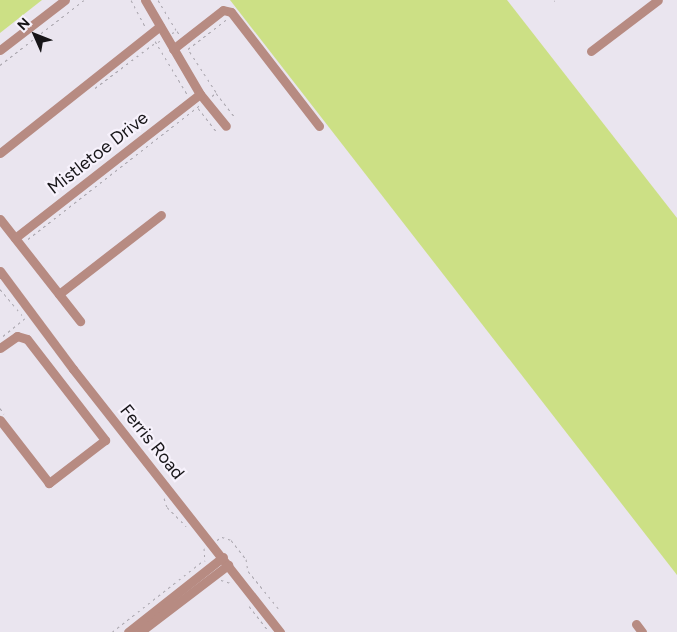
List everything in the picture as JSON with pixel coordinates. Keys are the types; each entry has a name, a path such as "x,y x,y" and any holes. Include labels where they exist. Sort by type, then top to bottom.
{"street":[{"path":"0,50 65,0"},
{"path":"145,0 203,97 226,126"},
{"path":"592,52 658,0"},
{"path":"173,49 223,10 231,12 318,126"},
{"path":"0,153 160,26"},
{"name":"Mistletoe Drive","path":"15,238 203,97"},
{"path":"59,294 161,214"},
{"path":"0,220 80,321"},
{"name":"Ferris Road","path":"0,271 72,369 280,632"},
{"path":"0,348 17,336 26,339 105,440 49,484 0,420"},
{"path":"128,632 225,561"},
{"path":"140,632 225,561"},
{"path":"636,624 642,632"}],"path":[{"path":"0,65 84,0"},
{"path":"131,0 147,29"},
{"path":"158,0 180,37"},
{"path":"227,19 188,49 216,93 234,116"},
{"path":"90,92 152,45 177,31"},
{"path":"28,239 197,108 203,97 216,93"},
{"path":"197,108 217,132"},
{"path":"0,338 25,318"},
{"path":"212,544 222,536 231,540 246,559 248,571 278,608"},
{"path":"112,632 205,560"}],"green space":[{"path":"0,0 42,0 0,33"},
{"path":"230,0 507,0 677,218 677,575"}]}
